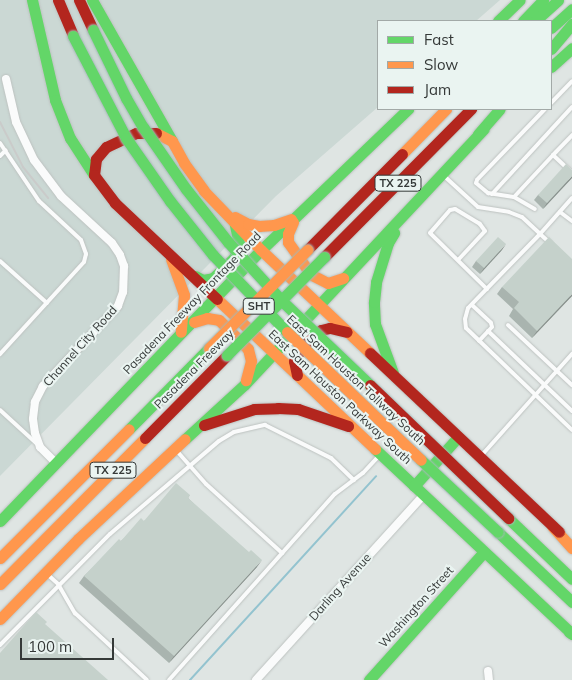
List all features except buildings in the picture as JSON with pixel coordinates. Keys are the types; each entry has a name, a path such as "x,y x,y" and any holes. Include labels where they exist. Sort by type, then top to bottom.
{"main road":[{"name":"East Sam Houston Parkway South","path":"32,0 55,100 70,138 115,203 571,633"},
{"name":"East Sam Houston Tollway South","path":"58,0 73,36 108,106 131,146 170,201 214,255 268,315 572,602"},
{"name":"East Sam Houston Tollway South","path":"78,0 126,98 143,127 186,189 228,242 282,301 572,579"},
{"path":"92,0 184,162 204,191 261,250 572,546"},
{"path":"499,20 520,0"},
{"path":"524,20 543,0"},
{"path":"536,20 558,0"},
{"path":"552,27 572,9"},
{"path":"552,48 572,24"},
{"path":"552,66 572,48"},
{"name":"Pasadena Freeway Frontage Road","path":"0,521 261,250 407,110"},
{"name":"Pasadena Freeway","path":"0,558 443,110"},
{"name":"Pasadena Freeway","path":"0,584 470,110"},
{"path":"0,619 46,572 245,384 443,175 499,110"},
{"path":"478,134 505,110"},
{"path":"94,175 96,158 106,147 136,133 153,131 172,141"},
{"path":"396,379 381,345 375,324 374,302 376,282 388,243 410,210"},
{"path":"225,212 248,224 259,226 274,225 295,218"},
{"path":"295,218 288,234 288,242 310,274 328,283 350,273"},
{"path":"189,273 203,280 213,278 234,258 239,244 234,221"},
{"path":"169,255 184,296 181,332"},
{"path":"190,324 208,318 219,320 248,349 251,361 245,384"},
{"path":"297,375 294,361 302,347 321,330 330,328 347,332"},
{"path":"200,426 254,409 278,408 306,411 352,427"},
{"path":"414,486 458,437"},
{"name":"Washington Street","path":"369,680 484,552"}],"street":[{"name":"Channel City Road","path":"6,80 16,122 34,160 61,196 112,243 120,255 124,266 123,292 118,306 43,386 39,394 33,419 40,447"},
{"path":"40,447 56,463"},
{"name":"Darling Avenue","path":"256,680 424,495"},
{"path":"488,671 489,680"}],"lane":[{"path":"552,102 572,81"},
{"path":"492,194 572,107"},
{"path":"535,209 514,197 492,194 476,183 544,110"},
{"path":"514,197 572,135"},
{"path":"0,143 39,201 85,246 86,254 84,262 0,354"},
{"path":"0,156 6,150"},
{"path":"553,155 572,173"},
{"path":"443,175 478,207 492,211 509,212 522,217 552,245"},
{"path":"572,198 472,304 465,319 466,328 572,430"},
{"path":"459,259 485,231 480,224 455,209 450,210 430,233 459,259 487,289"},
{"path":"560,212 572,221"},
{"path":"0,261 46,303"},
{"path":"472,304 491,323 492,327 479,341"},
{"path":"508,325 572,385"},
{"path":"488,332 572,411"},
{"path":"480,458 544,384 571,357"},
{"path":"0,410 40,447"},
{"path":"0,645 58,584 110,534 219,441 234,432 265,425 331,458 354,480"},
{"path":"175,449 206,484 282,553"},
{"path":"169,680 335,494 354,480 381,454"},
{"path":"46,572 58,584 75,613 147,680"}],"shaded area":[{"path":"0,0 500,0 477,20 377,20 377,108 276,196 0,476"}],"waterway":[{"path":"190,680 376,476"}],"railway":[{"path":"0,122 23,167 48,198"}],"traffic: fast":[{"path":"32,0 55,100 70,138 94,175"},
{"path":"92,0 172,141"},
{"path":"499,20 520,0"},
{"path":"524,20 543,0"},
{"path":"536,20 558,0"},
{"path":"552,27 572,9"},
{"path":"552,48 572,24"},
{"path":"93,30 126,98 143,127 186,189 228,242 282,301 370,385"},
{"path":"73,36 126,138 170,201 213,255 287,332"},
{"path":"552,66 572,48"},
{"path":"0,521 261,250 407,110"},
{"path":"478,134 499,110"},
{"path":"185,439 245,384 484,129"},
{"path":"195,276 203,280 213,278 234,258 239,244 234,221"},
{"path":"393,373 375,324 374,302 376,282 388,243 394,233"},
{"path":"227,355 324,257"},
{"path":"129,429 209,348"},
{"path":"414,486 458,437"},
{"path":"375,449 572,634"},
{"path":"421,460 498,532"},
{"path":"508,518 572,579"},
{"path":"498,532 572,602"},
{"path":"369,680 484,552"}],"traffic: slow":[{"path":"402,154 445,110"},
{"path":"156,133 172,141 184,163 204,191 261,250 370,353"},
{"path":"235,217 248,224 259,226 274,225 291,219"},
{"path":"293,222 288,234 288,242 310,274 328,283 343,278"},
{"path":"209,348 307,250"},
{"path":"171,259 184,295 181,332"},
{"path":"217,299 375,449"},
{"path":"194,322 207,318 219,320 248,349 251,361 246,380"},
{"path":"287,332 421,460"},
{"path":"0,558 129,429"},
{"path":"0,584 145,438"},
{"path":"0,619 78,539 185,439"},
{"path":"552,526 572,548"}],"traffic: jam":[{"path":"58,0 73,36"},
{"path":"79,0 93,30"},
{"path":"324,257 470,110"},
{"path":"156,133 136,133 106,147 96,159 94,175 115,203 217,299"},
{"path":"307,250 402,154"},
{"path":"297,375 294,361 302,347 321,330 330,328 347,332"},
{"path":"370,353 559,532"},
{"path":"145,438 227,355"},
{"path":"370,385 508,518"},
{"path":"204,425 254,409 278,408 298,409 348,426"}]}
